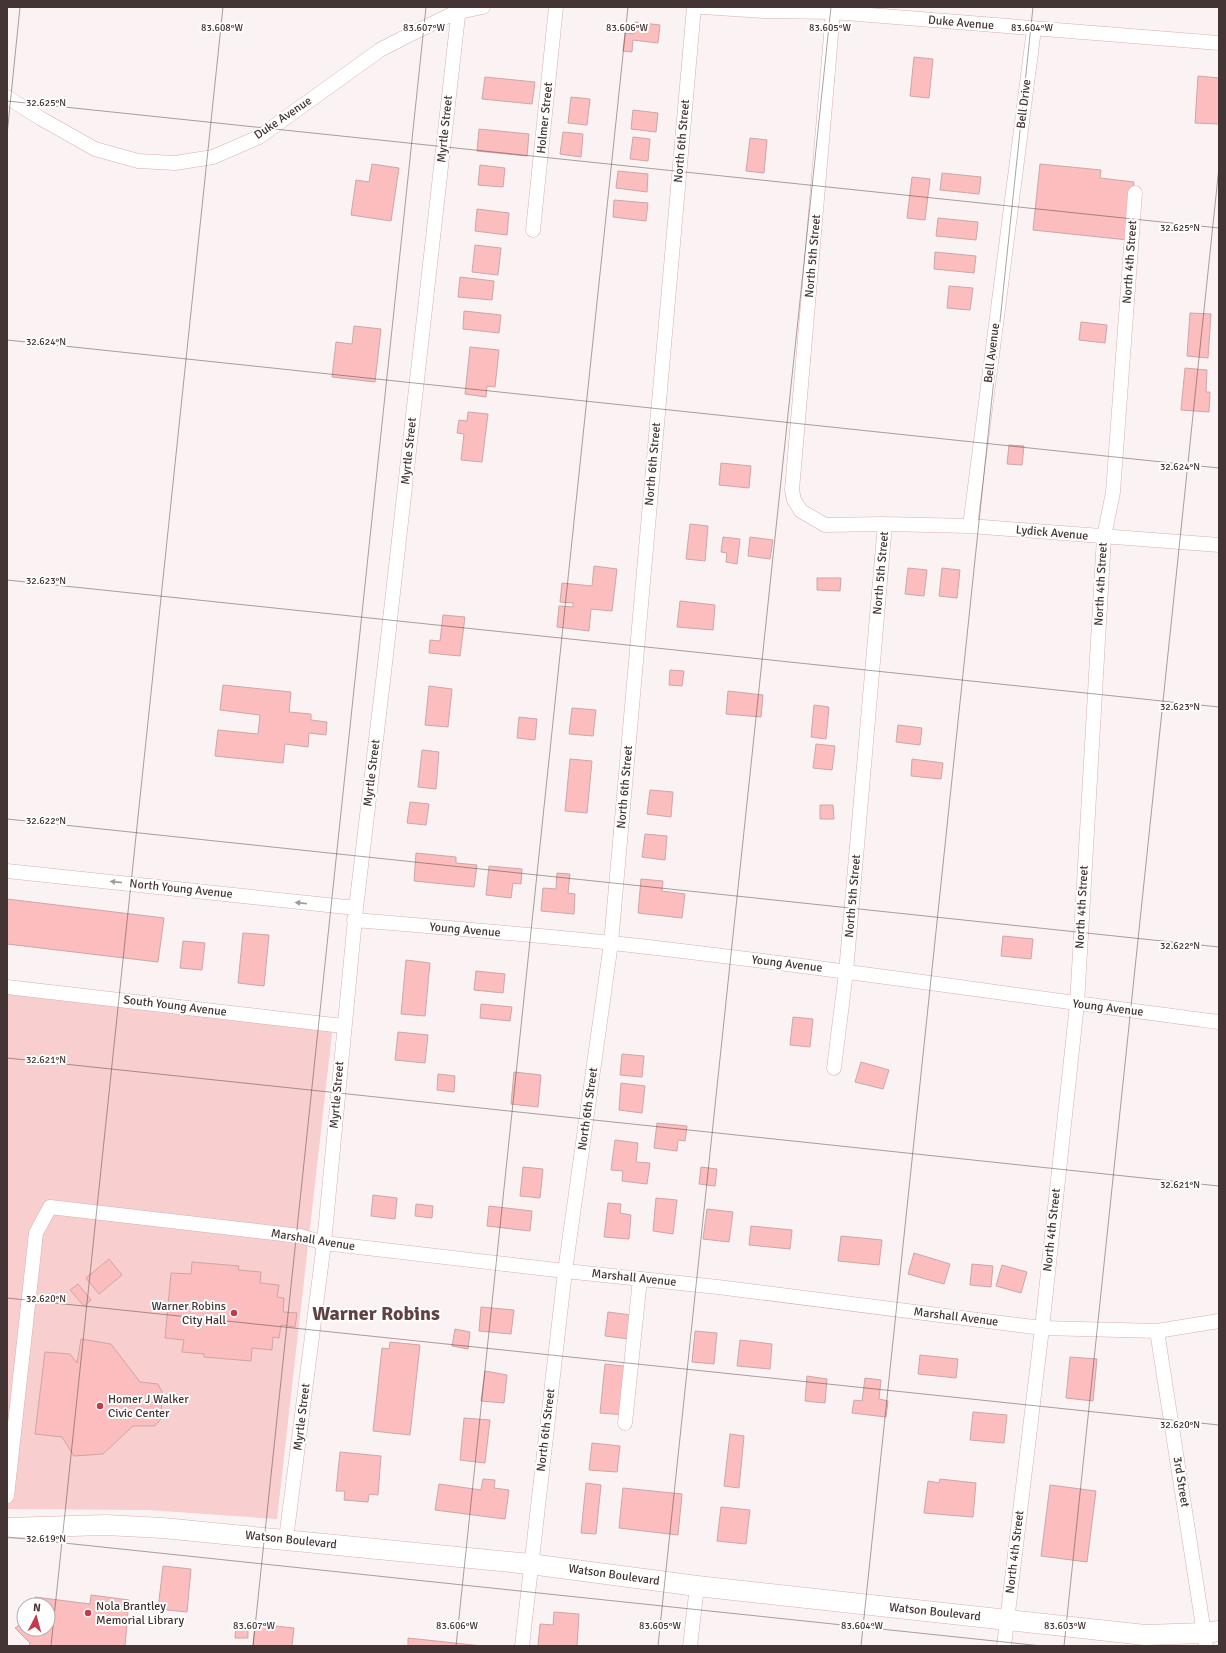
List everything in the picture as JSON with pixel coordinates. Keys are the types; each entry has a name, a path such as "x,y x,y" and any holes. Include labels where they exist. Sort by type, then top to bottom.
{"main road":[{"name":"Watson Boulevard","path":"7,1528 105,1525 163,1528 286,1539 530,1564 697,1586 1145,1635 1210,1637"}],"street":[{"name":"Duke Avenue","path":"7,97 40,118 95,149 138,161 175,163 213,157 259,137 380,50 458,10 483,7"},
{"name":"Holmer Street","path":"533,230 556,7"},
{"name":"North 6th Street","path":"522,1646 530,1564 565,1271 611,943 694,7"},
{"name":"Duke Avenue","path":"702,7 833,12 1219,44"},
{"name":"Myrtle Street","path":"286,1539 324,1243 355,914 385,664 458,10"},
{"name":"North 5th Street","path":"833,12 792,490 794,500 801,511 825,525 885,524 846,972 834,1068"},
{"name":"Bell Drive","path":"1014,179 1034,29"},
{"name":"Bell Avenue","path":"970,526 1014,179"},
{"name":"North 4th Street","path":"1004,1646 1042,1328 1077,1004 1104,537 1113,492 1135,193"},
{"name":"Lydick Avenue","path":"885,524 970,526 1219,545"},
{"name":"North Young Avenue","path":"7,871 355,914"},
{"name":"Young Avenue","path":"355,914 611,943 846,972 1219,1022"},
{"name":"South Young Avenue","path":"7,987 344,1026"},
{"name":"Marshall Avenue","path":"7,1496 36,1233 50,1207 300,1236 324,1243 718,1287 1042,1328 1157,1331 1219,1321"},
{"path":"625,1423 640,1279"},
{"name":"3rd Street","path":"1157,1331 1210,1637"},
{"path":"690,1646 697,1586"}],"shaded area":[{"path":"7,990 333,1025 277,1519 148,1510 7,1509"}],"building":[{"path":"635,22 660,25 658,43 633,40 632,52 623,51 625,33 634,34"},
{"path":"914,57 933,59 929,98 910,96"},
{"path":"1198,76 1219,78 1219,124 1195,123"},
{"path":"485,77 535,82 532,104 482,99"},
{"path":"571,97 590,99 587,125 568,123"},
{"path":"633,110 658,113 656,132 631,129"},
{"path":"479,129 529,134 527,156 477,151"},
{"path":"563,132 583,134 581,157 560,154"},
{"path":"633,137 650,139 648,161 630,159"},
{"path":"750,138 767,140 764,173 746,171"},
{"path":"372,164 399,168 391,221 351,215 356,180 369,182"},
{"path":"1040,164 1101,170 1100,178 1134,182 1128,240 1033,230"},
{"path":"480,165 505,168 503,187 478,185"},
{"path":"618,171 648,174 647,192 616,188"},
{"path":"942,173 981,177 979,194 940,190"},
{"path":"912,177 930,179 925,220 907,218"},
{"path":"614,200 648,203 646,221 613,217"},
{"path":"477,209 509,213 507,235 475,231"},
{"path":"938,218 978,222 976,240 936,236"},
{"path":"475,245 501,248 498,275 472,272"},
{"path":"935,252 976,256 974,273 934,269"},
{"path":"460,277 494,281 492,300 458,297"},
{"path":"949,286 973,288 970,310 947,308"},
{"path":"464,311 501,315 499,333 463,329"},
{"path":"1190,313 1211,314 1208,358 1187,356"},
{"path":"1081,322 1107,325 1105,343 1079,340"},
{"path":"354,326 381,329 375,382 332,377 336,342 352,344"},
{"path":"470,347 499,350 495,387 487,386 486,397 465,394"},
{"path":"1185,368 1207,370 1206,392 1210,392 1209,412 1181,410"},
{"path":"468,412 488,414 482,462 461,460 464,434 457,433 459,420 467,421"},
{"path":"1009,445 1024,446 1022,465 1007,464"},
{"path":"721,463 751,466 749,488 719,485"},
{"path":"690,524 708,526 705,561 686,559"},
{"path":"723,537 740,539 737,564 726,562 727,553 721,552"},
{"path":"750,537 773,540 770,559 748,556"},
{"path":"594,566 617,569 612,611 591,609 589,631 557,627 559,606 573,607 573,603 560,602 562,583 592,586"},
{"path":"908,568 927,570 924,596 905,594"},
{"path":"942,568 960,570 957,598 939,596"},
{"path":"817,578 841,578 840,591 817,590"},
{"path":"680,601 715,605 713,630 677,627"},
{"path":"443,615 465,617 460,656 429,653 430,640 440,641"},
{"path":"670,670 684,671 682,686 669,685"},
{"path":"223,685 291,692 289,712 311,714 311,720 327,722 326,735 309,733 308,747 285,744 283,763 215,756 218,730 258,734 260,715 220,710"},
{"path":"429,686 452,689 448,727 425,725"},
{"path":"728,691 763,695 761,717 726,714"},
{"path":"814,705 829,707 826,739 811,737"},
{"path":"572,708 596,710 593,736 569,734"},
{"path":"519,717 537,719 535,740 517,738"},
{"path":"898,725 922,728 920,745 896,742"},
{"path":"816,744 835,746 832,770 813,768"},
{"path":"422,750 439,752 436,789 418,787"},
{"path":"570,759 592,761 587,813 565,811"},
{"path":"912,759 943,763 941,779 911,776"},
{"path":"650,790 673,792 671,817 647,814"},
{"path":"410,802 429,804 426,825 407,823"},
{"path":"820,805 833,805 834,819 820,819"},
{"path":"645,834 667,836 665,860 642,857"},
{"path":"416,853 456,857 456,863 477,865 474,887 414,881"},
{"path":"489,866 522,869 521,884 513,883 511,898 486,895"},
{"path":"557,873 570,874 568,893 575,894 574,914 541,911 543,888 556,889"},
{"path":"641,879 663,881 662,891 685,894 682,918 638,913"},
{"path":"7,899 164,918 158,962 7,944"},
{"path":"243,933 269,935 264,986 238,983"},
{"path":"1003,936 1033,939 1031,959 1001,956"},
{"path":"183,941 205,943 202,970 180,968"},
{"path":"406,960 430,963 425,1016 401,1014"},
{"path":"476,971 505,974 503,993 474,990"},
{"path":"481,1004 512,1007 510,1021 480,1018"},
{"path":"793,1017 813,1019 810,1047 790,1045"},
{"path":"398,1032 428,1035 425,1063 395,1060"},
{"path":"622,1054 644,1056 642,1077 620,1075"},
{"path":"861,1062 889,1070 883,1089 855,1082"},
{"path":"514,1072 541,1075 538,1107 511,1104"},
{"path":"438,1074 455,1076 454,1092 437,1090"},
{"path":"621,1083 645,1086 642,1113 619,1110"},
{"path":"657,1123 687,1126 685,1141 678,1140 677,1151 654,1148"},
{"path":"615,1140 638,1143 636,1162 650,1163 647,1184 622,1181 623,1171 611,1170"},
{"path":"523,1167 543,1169 540,1198 520,1196"},
{"path":"701,1167 717,1169 715,1186 699,1184"},
{"path":"373,1195 397,1198 395,1219 371,1216"},
{"path":"656,1198 677,1200 673,1234 653,1231"},
{"path":"608,1203 621,1204 620,1213 631,1215 629,1239 604,1237"},
{"path":"416,1204 433,1206 432,1218 415,1216"},
{"path":"489,1206 532,1211 530,1231 487,1226"},
{"path":"707,1209 733,1212 729,1242 703,1239"},
{"path":"751,1226 792,1230 790,1249 749,1245"},
{"path":"841,1236 882,1240 879,1265 838,1261"},
{"path":"914,1253 950,1264 944,1284 908,1274"},
{"path":"109,1259 122,1275 99,1294 86,1278"},
{"path":"192,1262 239,1266 238,1270 261,1272 260,1283 279,1285 277,1297 284,1298 283,1312 297,1313 295,1327 281,1325 279,1338 273,1337 272,1350 252,1348 251,1361 204,1357 204,1354 182,1352 184,1340 165,1338 171,1273 191,1274"},
{"path":"972,1264 993,1266 991,1287 970,1285"},
{"path":"1002,1265 1027,1272 1021,1293 996,1286"},
{"path":"78,1284 91,1300 84,1306 70,1290"},
{"path":"481,1307 514,1310 511,1334 479,1331"},
{"path":"608,1312 631,1315 629,1339 605,1336"},
{"path":"455,1329 470,1332 468,1349 452,1346"},
{"path":"695,1331 717,1333 714,1364 692,1362"},
{"name":"Homer J Walker Civic Center","path":"81,1339 111,1344 140,1382 158,1384 162,1392 161,1419 155,1426 133,1426 103,1454 74,1456 62,1437 35,1434 45,1352 70,1354 77,1363"},
{"path":"740,1340 772,1344 770,1369 737,1366"},
{"path":"390,1342 420,1345 410,1435 373,1431 382,1348 389,1349"},
{"path":"920,1355 958,1359 956,1378 918,1374"},
{"path":"1070,1357 1097,1359 1093,1401 1066,1398"},
{"path":"605,1364 631,1367 626,1415 600,1413"},
{"path":"485,1371 507,1375 504,1403 481,1401"},
{"path":"807,1376 827,1379 825,1403 805,1401"},
{"path":"865,1378 881,1380 879,1399 888,1401 886,1417 852,1413 854,1400 862,1401"},
{"path":"973,1412 1007,1415 1004,1443 970,1440"},
{"path":"464,1418 490,1420 485,1463 460,1460"},
{"path":"730,1434 744,1436 739,1488 724,1486"},
{"path":"592,1443 620,1446 617,1472 589,1470"},
{"path":"340,1452 381,1456 378,1495 369,1494 368,1502 344,1500 345,1491 336,1491"},
{"path":"483,1479 495,1480 494,1488 509,1490 505,1519 435,1510 439,1484 481,1490"},
{"path":"940,1479 976,1483 973,1517 924,1513 928,1481 939,1483"},
{"path":"586,1483 601,1485 596,1534 581,1533"},
{"path":"1050,1485 1096,1491 1087,1562 1041,1556"},
{"path":"623,1488 682,1494 678,1535 619,1528"},
{"path":"721,1507 750,1510 746,1544 717,1541"},
{"path":"163,1566 191,1569 187,1612 158,1609"},
{"name":"Nola Brantley Memorial Library","path":"91,1595 129,1600 125,1646 29,1646 30,1643 24,1637 56,1637 56,1600 90,1604"},
{"path":"554,1612 579,1614 577,1646 538,1646 540,1624 553,1625"},
{"path":"255,1624 294,1628 292,1646 253,1646"},
{"path":"236,1625 248,1625 248,1638 235,1638"},
{"path":"408,1638 482,1646 408,1646"}],"place":[{"name":"Warner Robins City Hall","path":"234,1313"},
{"name":"Homer J Walker Civic Center","path":"100,1406"},
{"name":"Nola Brantley Memorial Library","path":"88,1613"}],"district":[{"name":"Warner Robins","path":"376,1313"}]}
